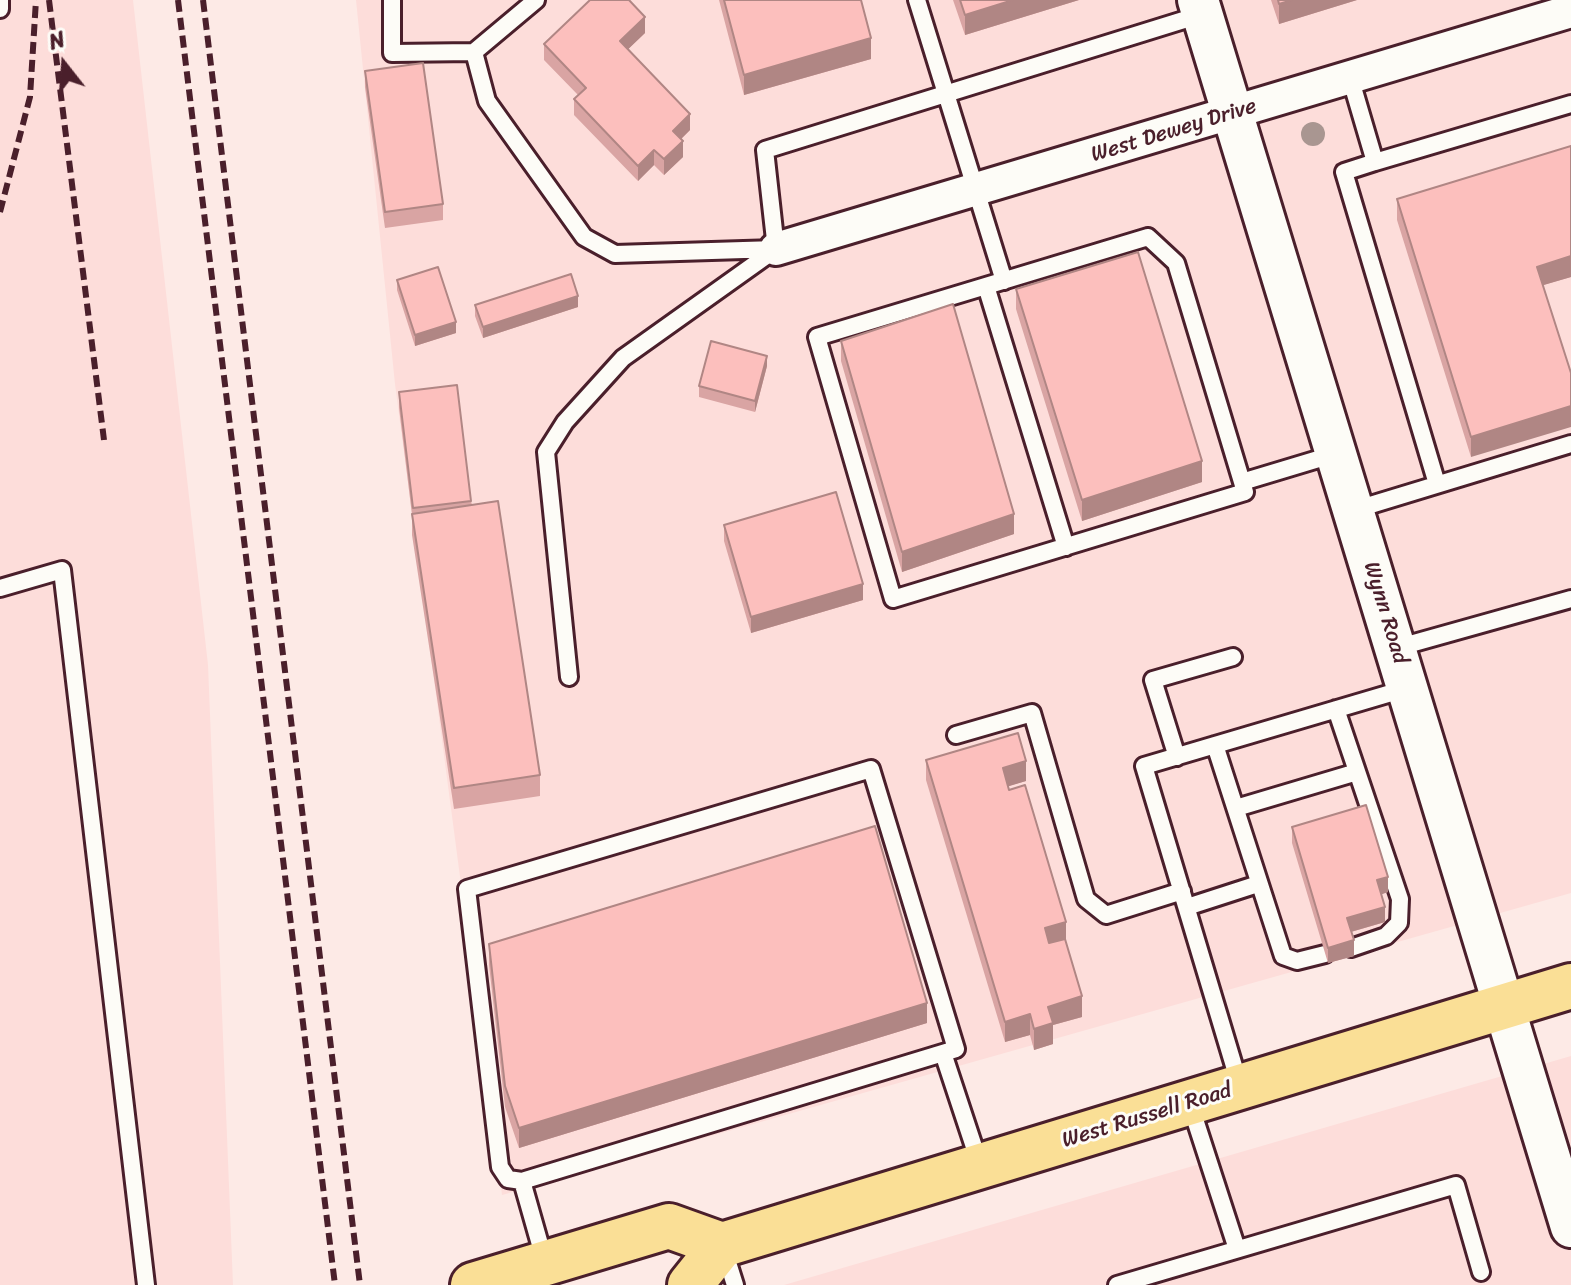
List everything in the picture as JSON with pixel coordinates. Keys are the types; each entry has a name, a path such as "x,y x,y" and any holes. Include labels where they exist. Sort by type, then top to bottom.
{"main road":[{"name":"West Russell Road","path":"728,1265 981,1166 1571,986"},
{"path":"473,1285 669,1226 728,1265 690,1285"}],"street":[{"name":"Wynn Road","path":"1200,7 1571,1227"},
{"name":"West Dewey Drive","path":"776,249 1571,11"}],"lane":[{"path":"0,0 0,9"},
{"path":"392,0 392,53 474,52 536,0"},
{"path":"917,0 1004,281"},
{"path":"776,249 765,150 1200,7"},
{"path":"474,52 487,101 584,237 615,254 776,249"},
{"path":"1350,77 1375,162"},
{"path":"1437,484 1344,172 1571,104"},
{"path":"1148,237 1176,263 1245,492 893,599 817,337 986,286 1148,237"},
{"path":"569,677 546,452 565,422 623,358 776,249"},
{"path":"986,286 1066,547"},
{"path":"1354,510 1571,444"},
{"path":"1242,482 1337,453"},
{"path":"0,588 62,570 146,1285"},
{"path":"1396,648 1571,599"},
{"path":"1177,757 1153,680 1233,657"},
{"path":"1240,1087 1144,766 1408,688"},
{"path":"1336,709 1400,899 1399,923 1386,936 1351,948"},
{"path":"956,735 1032,713 1086,899 1106,915 1258,884"},
{"path":"1215,745 1283,956 1297,961 1325,954"},
{"path":"871,769 956,1049 522,1181 508,1179 500,1167 467,889 871,769"},
{"path":"1236,808 1357,772"},
{"path":"943,1053 981,1166"},
{"path":"1189,1103 1237,1249"},
{"path":"522,1181 545,1263"},
{"path":"1117,1285 1456,1185 1481,1272"}],"shaded area":[{"path":"0,0 133,0 208,665 233,1285 0,1285"},
{"path":"356,0 1571,0 1571,893 502,1195 395,384"},
{"path":"1571,1056 1571,1285 784,1285"}],"building":[{"path":"590,0 629,0 645,17 620,41 690,114 673,131 683,141 664,159 654,150 638,166 574,99 586,88 544,44"},
{"path":"724,0 861,0 871,38 744,75"},
{"path":"960,0 1013,0 965,15"},
{"path":"423,63 443,204 385,212 365,71"},
{"path":"1571,146 1571,256 1537,267 1571,373 1571,406 1471,437 1397,199"},
{"path":"1138,252 1202,461 1082,500 1016,289"},
{"path":"438,267 456,322 415,335 397,280"},
{"path":"571,274 578,296 483,327 475,305"},
{"path":"953,304 1014,514 902,552 841,341"},
{"path":"711,341 767,356 755,401 699,386"},
{"path":"457,385 471,501 413,508 399,392"},
{"path":"836,492 863,584 751,617 724,525"},
{"path":"498,501 540,775 454,788 412,514"},
{"path":"1018,733 1026,761 1003,768 1009,790 1025,785 1066,922 1045,928 1049,943 1065,939 1082,996 1048,1007 1053,1023 1034,1029 1030,1014 1005,1022 926,760"},
{"path":"1366,805 1388,877 1377,880 1385,907 1347,918 1354,940 1328,948 1292,827"},
{"path":"875,826 927,1003 519,1128 505,1086 489,944"}],"railway":[{"path":"0,212 30,97 36,0"},
{"path":"49,0 104,440"},
{"path":"178,0 335,1285"},
{"path":"203,0 360,1285"}]}
